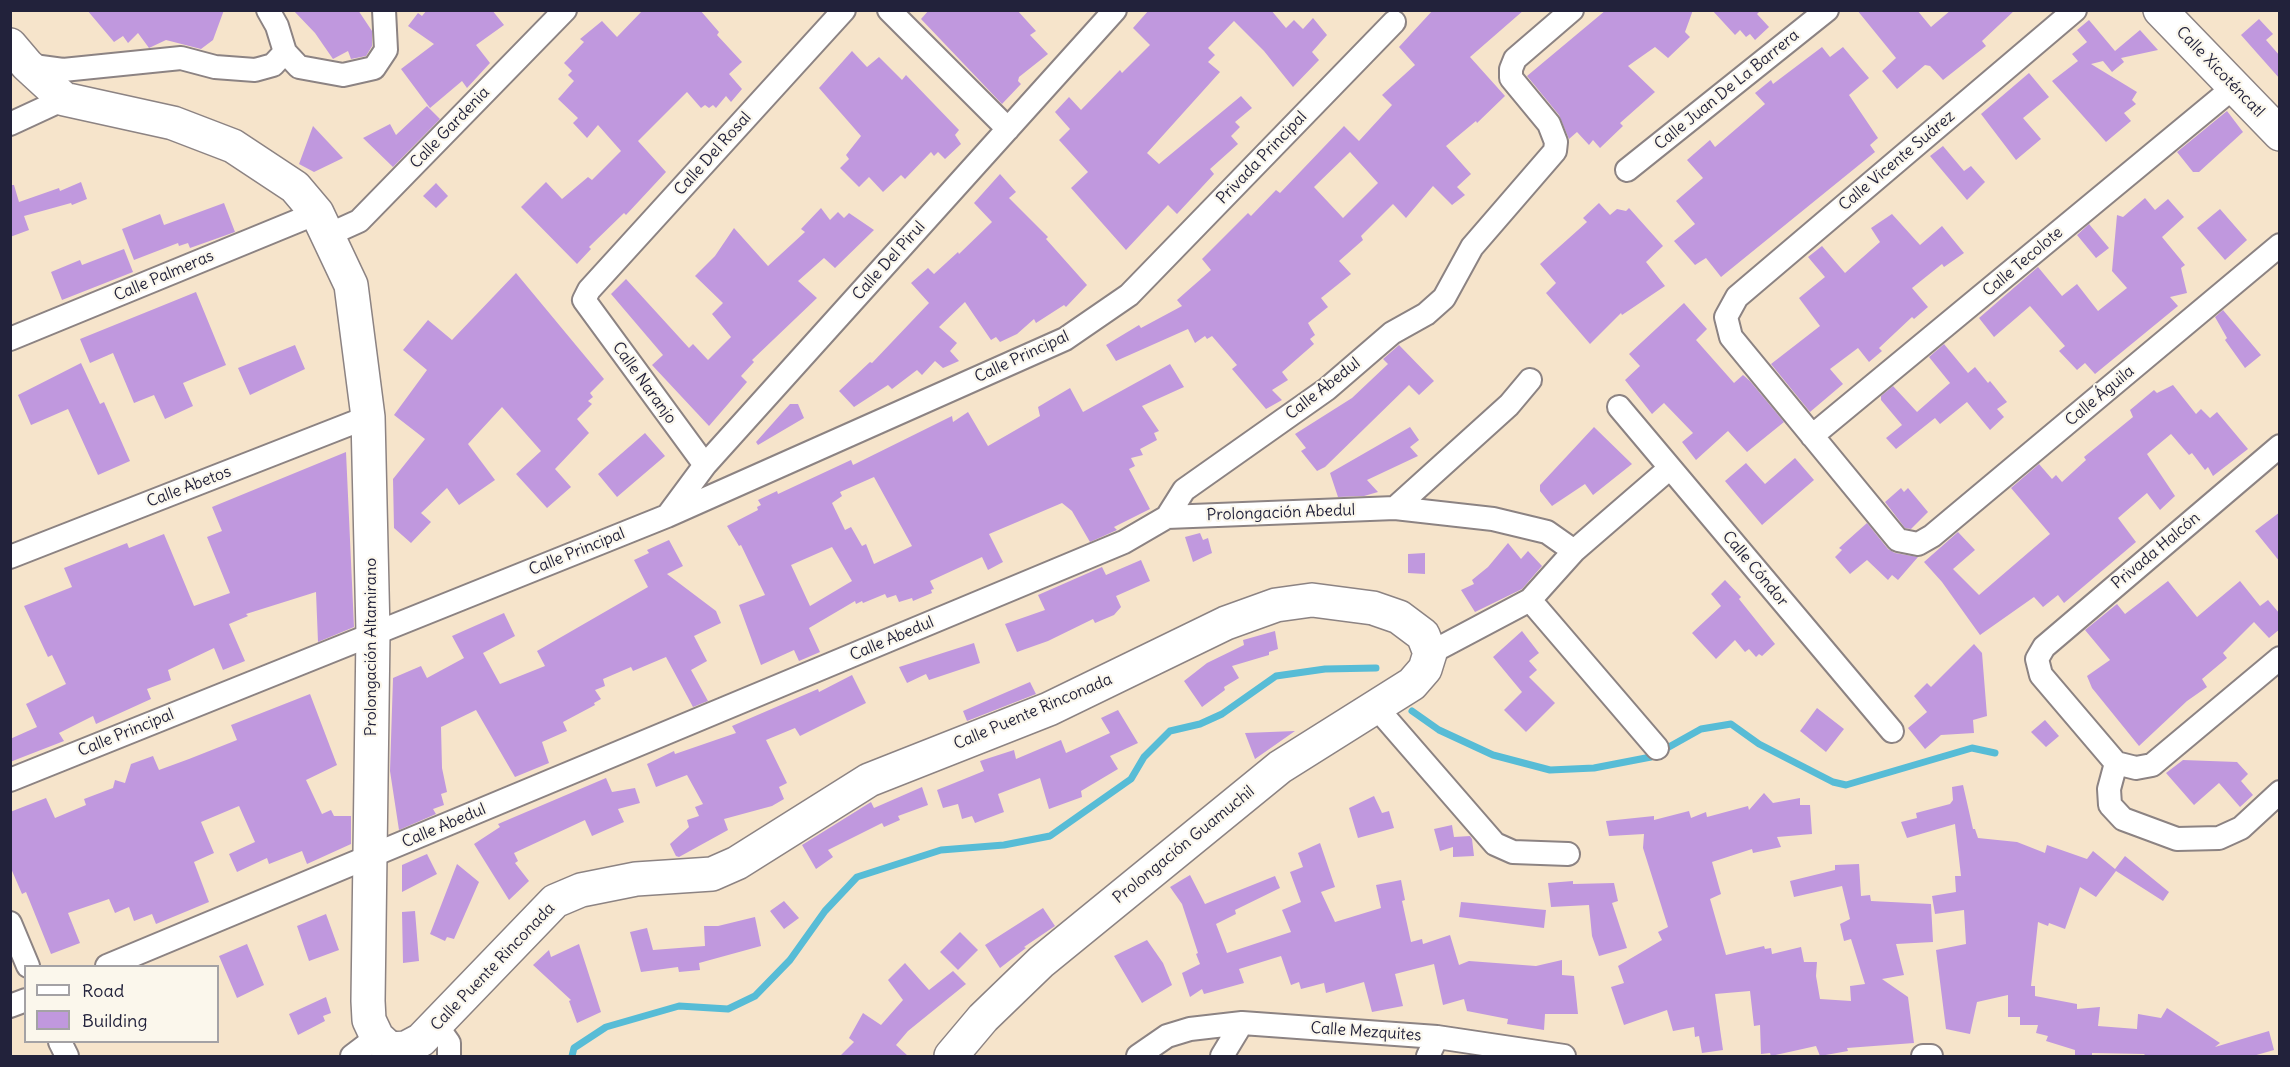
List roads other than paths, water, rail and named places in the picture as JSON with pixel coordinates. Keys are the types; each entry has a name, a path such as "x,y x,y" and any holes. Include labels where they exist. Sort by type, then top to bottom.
{"street":[{"path":"268,10 277,26 285,52 300,67 343,75 374,68 386,50 384,10"},
{"name":"Calle Gardenia","path":"322,224 359,221 565,10"},
{"name":"Calle Del Rosal","path":"584,300 589,290 844,10"},
{"path":"889,10 1008,129"},
{"name":"Calle Del Pirul","path":"667,516 705,465 1115,10"},
{"name":"Calle Abedul","path":"109,965 1124,542 1167,517 1184,490 1327,389 1392,333 1426,314 1444,298 1472,247 1555,151 1556,141 1549,124 1511,78 1515,59 1572,10"},
{"name":"Calle Juan De La Barrera","path":"1627,170 1827,10"},
{"name":"Calle Vicente Suárez","path":"1812,436 1731,337 1726,317 1737,297 2075,10"},
{"name":"Calle Xicoténcatl","path":"2160,10 2280,134"},
{"name":"Privada Principal","path":"1129,294 1394,22"},
{"path":"16,60 63,70 181,58 215,68 255,69 273,64 285,52"},
{"path":"10,124 64,99 16,60"},
{"name":"Calle Tecolote","path":"1812,436 2234,87"},
{"name":"Prolongación Altamirano","path":"64,99 173,123 233,146 295,187 322,224 351,285 368,417 373,633 368,1001 369,1020 376,1050"},
{"name":"Calle Palmeras","path":"10,339 322,224"},
{"name":"Calle Águila","path":"1812,436 1898,540 1918,544 1932,536 2280,245"},
{"name":"Calle Principal","path":"10,780 667,516 1065,339 1129,294"},
{"name":"Calle Naranjo","path":"584,300 705,465"},
{"path":"1395,508 1509,405 1530,380"},
{"name":"Calle Cóndor","path":"1618,407 1892,731"},
{"name":"Calle Abetos","path":"10,557 368,417"},
{"name":"Privada Halcón","path":"2126,765 2041,675 2037,659 2044,647 2280,446"},
{"path":"1430,653 1530,600 1574,551 1670,468"},
{"name":"Prolongación Abedul","path":"1167,517 1395,508 1493,519 1547,531 1574,551"},
{"name":"Calle Puente Rinconada","path":"376,1050 405,1048 421,1040 437,1026 492,964 555,902 581,890 636,879 712,874 737,863 869,780 1049,709 1226,623 1276,605 1312,600 1373,608 1400,616 1423,635 1430,653"},
{"path":"1530,600 1657,748"},
{"name":"Prolongación Guamuchil","path":"951,1056 983,1018 1041,962 1280,767 1412,684 1425,669 1430,653"},
{"path":"2280,658 2152,765 2126,765 2109,789 2110,805 2123,819 2177,839 2219,838 2241,828 2280,792"},
{"path":"1376,707 1495,844 1513,852 1568,854"},
{"path":"10,923 28,965"},
{"path":"1222,1056 1242,1023"},
{"name":"Calle Mezquites","path":"1138,1056 1167,1036 1190,1029 1242,1023 1432,1046 1564,1056"},
{"path":"437,1026 449,1043 449,1056"},
{"path":"1923,1056 1931,1056"}],"waterway":[{"path":"572,1056 574,1048 606,1027 679,1006 728,1009 755,996 790,960 825,911 857,877 941,850 1004,845 1050,836 1131,779 1144,757 1170,731 1200,724 1222,714 1276,676 1325,669 1376,668"},
{"path":"1412,711 1439,730 1493,755 1550,770 1594,768 1651,757 1701,729 1731,724 1759,744 1833,782 1846,785 1972,748 1995,753"}]}
